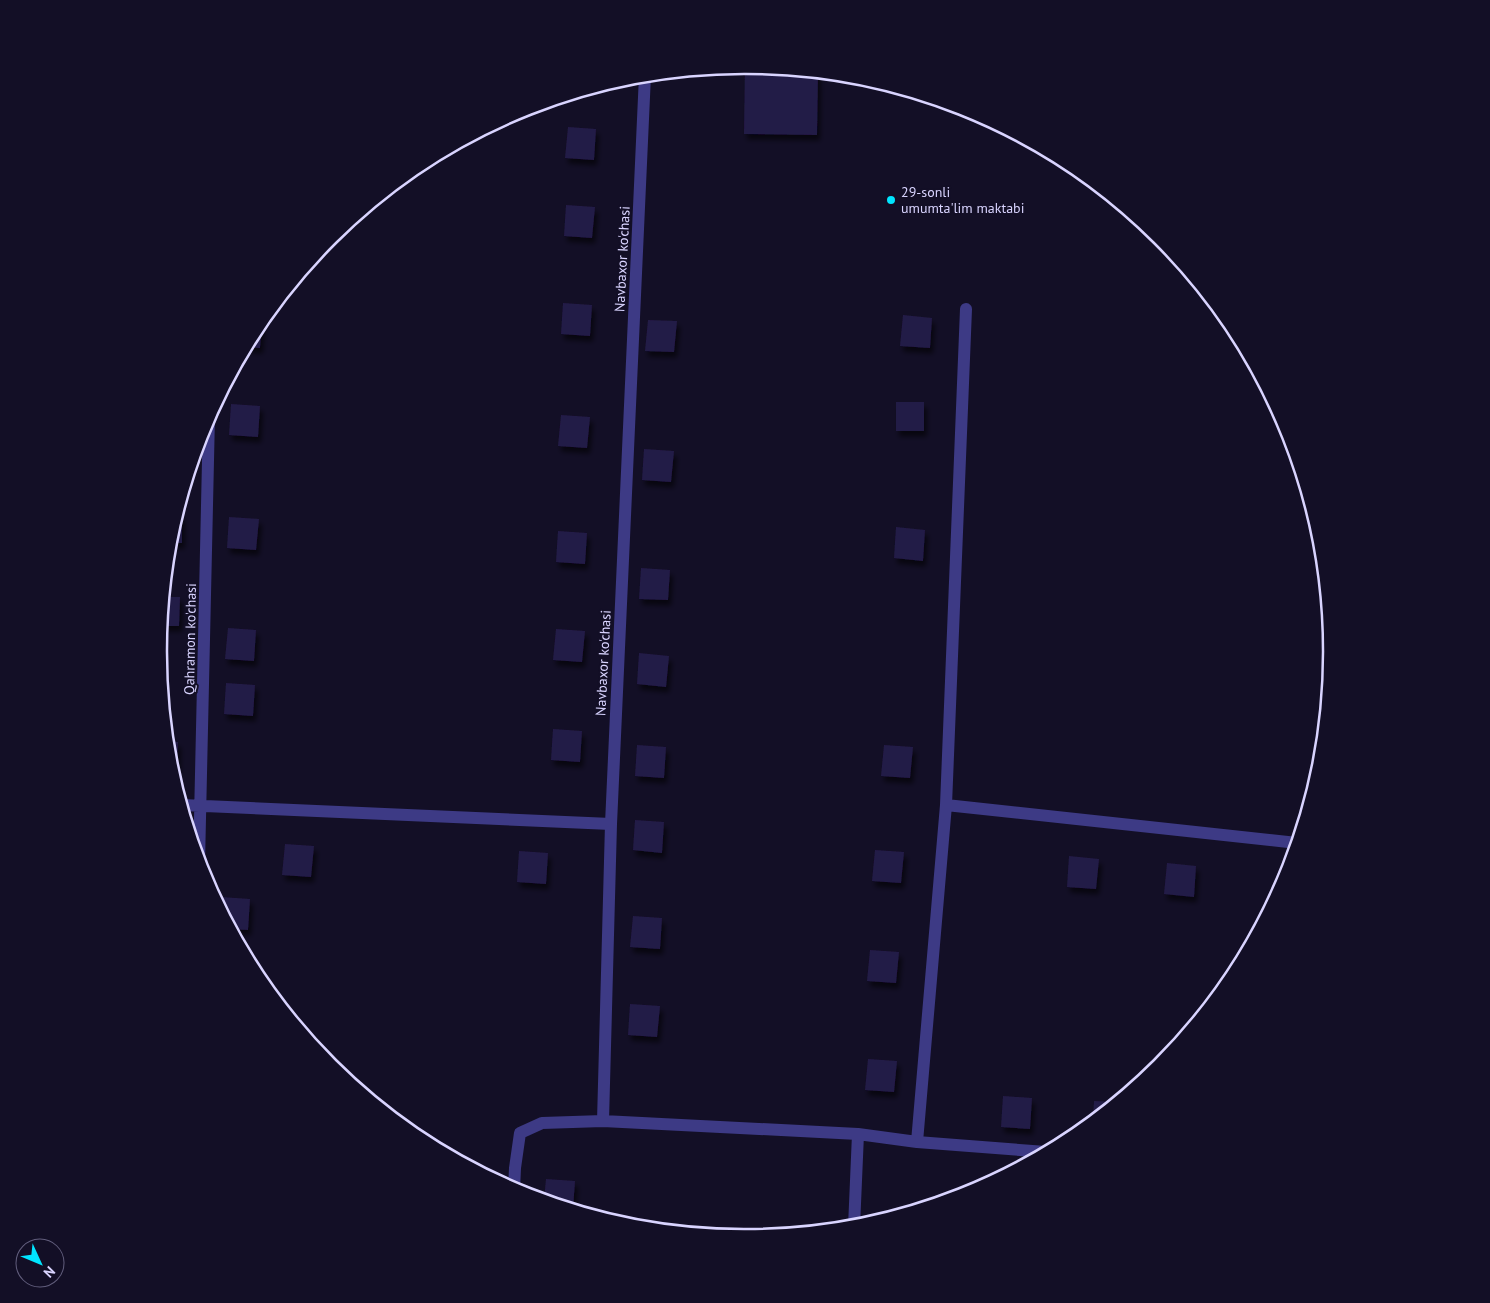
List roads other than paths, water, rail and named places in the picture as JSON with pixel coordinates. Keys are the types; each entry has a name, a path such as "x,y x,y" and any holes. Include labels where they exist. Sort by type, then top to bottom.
{"street":[{"name":"Navbaxor ko'chasi","path":"603,1122 611,824 645,83"},
{"path":"917,1142 946,805 966,309"},
{"name":"Qahramon ko'chasi","path":"200,842 209,437"},
{"path":"946,805 1290,842"},
{"path":"188,806 611,824"},
{"path":"514,1181 520,1133 542,1123 603,1122 858,1134 917,1142 1035,1151"},
{"path":"854,1219 858,1134"}],"place":[{"name":"29-sonli umumta'lim maktabi","path":"891,200"}]}
